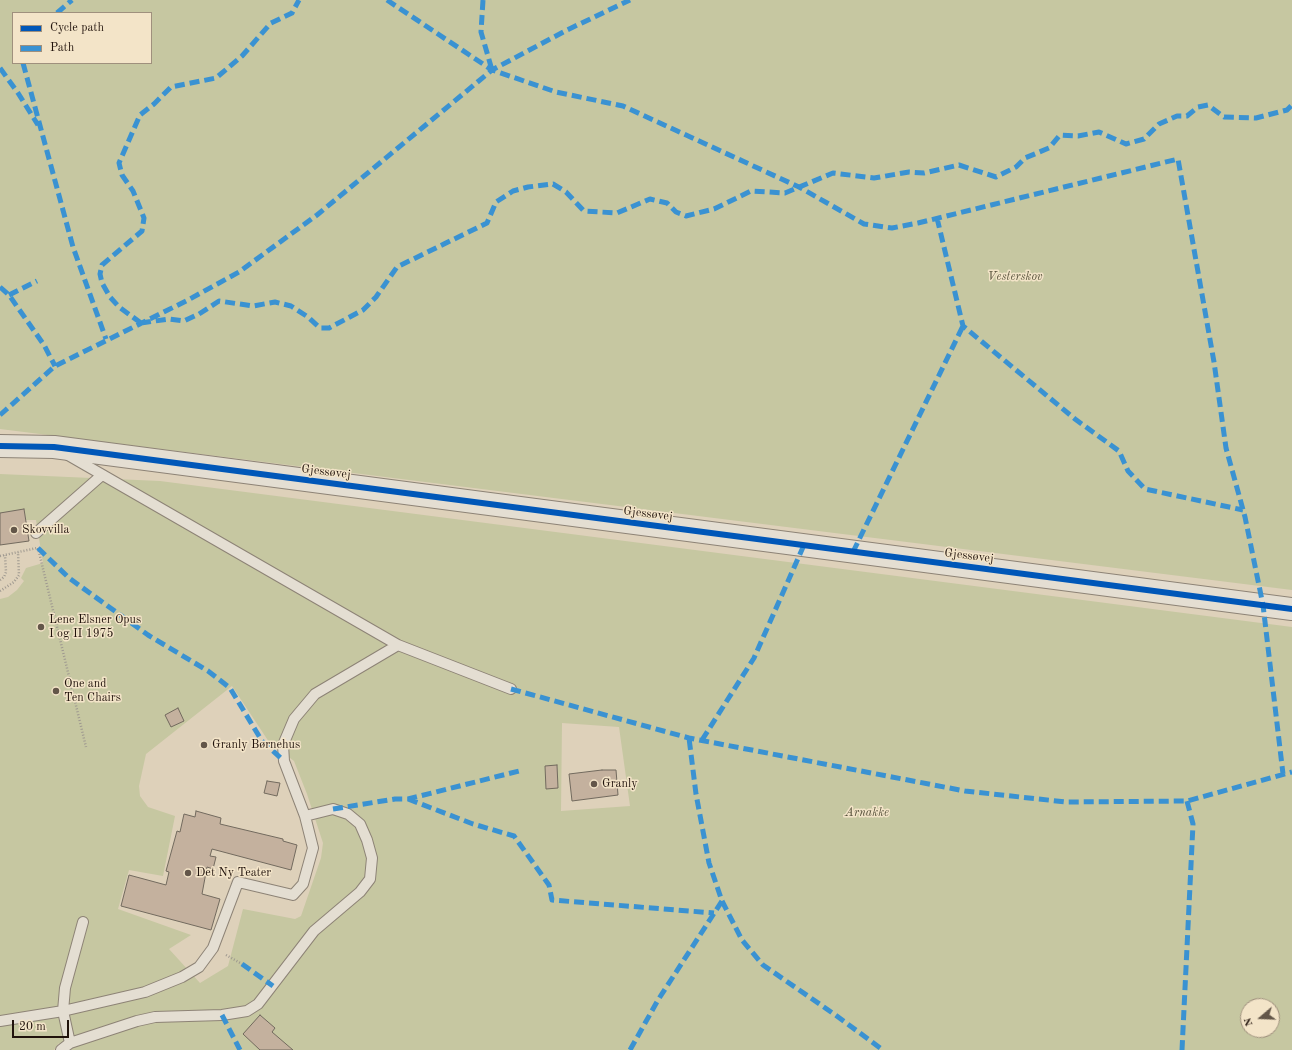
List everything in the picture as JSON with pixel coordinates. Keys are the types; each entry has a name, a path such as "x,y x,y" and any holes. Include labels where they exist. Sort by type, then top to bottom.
{"street":[{"name":"Gjessøvej","path":"0,446 54,447 1292,609"}],"lane":[{"path":"54,447 398,645 511,689"},
{"path":"36,533 102,475"},
{"path":"0,1021 63,1011 145,992 182,977 199,967 213,948 238,882 293,895 303,884 313,848 306,816 284,761 283,745 294,719 315,694 398,645"},
{"path":"61,1050 70,1043 155,1017 222,1015 247,1011 258,1004 314,931 360,892 370,879 372,858 367,840 360,824 348,814 333,809 306,816"},
{"path":"70,1043 63,1011 65,988 83,922"}],"path":[{"path":"36,533 38,548 86,747"},
{"path":"0,556 38,548"},
{"path":"0,591 14,582 18,575 18,552"},
{"path":"0,580 6,572 5,555"},
{"path":"213,948 242,964"}],"green space":[{"name":"Vesterskov","path":"0,0 1292,0 1292,590 0,429"},
{"name":"Arnakke","path":"0,474 160,481 1292,627 1292,1050 62,1050 59,1043 54,1050 0,1050 0,599 8,597 17,590 24,581 21,578 26,568 43,563 36,520 26,520 24,509 0,513","holes":["232,686 269,742 294,761 307,794 323,843 321,858 301,916 295,919 243,909 228,966 200,983 169,949 191,935 118,909 129,870 163,876 175,816 148,807 140,796 139,786 146,754","562,723 619,727 630,806 561,811"]}],"building":[{"name":"Skovvilla","path":"24,509 29,541 0,545 0,513"},
{"path":"178,708 184,721 171,727 165,715"},
{"path":"557,765 558,788 546,789 545,766"},
{"name":"Granly","path":"616,770 618,795 572,801 569,774"},
{"path":"267,781 280,783 277,796 264,793"},
{"path":"196,811 221,818 220,824 283,839 283,841 297,845 291,870 212,849 210,856 216,857 213,869 207,867 202,894 220,899 211,930 121,906 129,875 166,885 169,872 166,871 177,831 180,832 184,814 195,817"},
{"path":"260,1015 275,1028 272,1032 293,1050 260,1050 243,1034"}],"marked path":[{"path":"58,12 72,0"},
{"path":"141,323 119,307 110,297 102,283 100,274 102,265 142,231 144,218 133,191 122,175 119,163 140,115 154,104 171,87 216,78 242,56 271,23 292,13 299,0"},
{"path":"387,0 492,70 556,92 623,106 799,187 864,224 892,228 918,223 1178,159 1214,362 1226,448 1245,517 1263,605 1283,774"},
{"path":"483,0 481,32 492,70"},
{"path":"0,415 55,366 188,300 239,272 317,215 492,70 567,30 630,0"},
{"path":"23,64 73,247 106,339"},
{"path":"0,68 38,125"},
{"path":"141,323 169,319 184,321 199,314 219,301 253,306 275,302 291,306 308,317 320,328 329,328 363,310 376,297 397,267 487,223 496,202 513,191 528,187 553,184 566,192 584,211 617,213 650,199 667,203 676,212 686,216 714,209 751,191 785,193 833,173 874,178 909,172 924,173 959,165 996,177 1016,167 1025,158 1049,148 1060,135 1078,136 1099,132 1126,144 1144,139 1159,124 1177,116 1187,116 1198,107 1208,105 1224,117 1256,118 1287,110 1292,105"},
{"path":"937,218 963,326 1075,419 1119,451 1128,471 1145,489 1243,510"},
{"path":"9,295 37,281"},
{"path":"0,287 9,295 44,345 55,366"},
{"path":"853,552 963,326"},
{"path":"702,740 754,658 804,545"},
{"path":"38,548 69,578 148,635 208,671 230,688 262,741 284,761"},
{"path":"511,689 689,738 965,791 1066,802 1187,801 1292,772"},
{"path":"630,1050 658,1000 722,901 709,863 696,794 689,738"},
{"path":"333,809 395,799 408,799 519,771"},
{"path":"408,799 473,824 514,836 549,885 552,900 714,913"},
{"path":"1182,1050 1193,824 1187,801"},
{"path":"722,901 742,940 763,965 883,1050"},
{"path":"242,964 273,986"},
{"path":"222,1015 240,1050"}],"cycle path":[{"path":"0,446 54,447 1292,609"}],"place":[{"name":"Skovvilla","path":"14,530"},
{"name":"Lene Elsner Opus I og II 1975","path":"41,627"},
{"name":"One and Ten Chairs","path":"56,691"},
{"name":"Granly Børnehus","path":"204,745"},
{"name":"Granly","path":"594,784"},
{"name":"Det Ny Teater","path":"188,873"}]}
